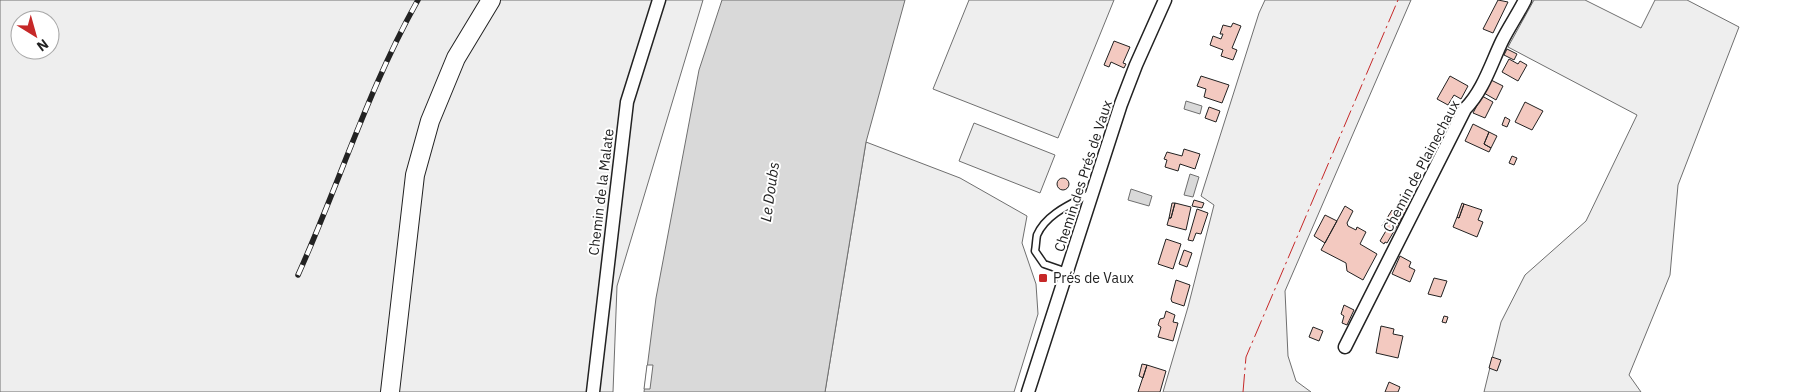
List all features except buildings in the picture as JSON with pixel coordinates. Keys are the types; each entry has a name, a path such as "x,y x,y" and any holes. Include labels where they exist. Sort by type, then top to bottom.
{"main road":[{"path":"390,392 415,175 430,121 456,58 491,0"}],"street":[{"name":"Chemin de la Malate","path":"593,392 627,102 659,0"},
{"name":"Chemin des Prés de Vaux","path":"1028,392 1127,88 1165,0"},
{"name":"Chemin de Plainechaux","path":"1345,348 1465,109 1473,101 1498,53 1502,41 1526,0"}],"lane":[{"path":"1067,272 1044,264 1035,251 1037,236 1045,222 1065,207 1093,193"}],"shaded area":[{"path":"0,0 703,0 617,286 613,392 0,392"},
{"path":"969,0 1114,0 1058,138 933,89"},
{"path":"1265,0 1411,0 1285,291 1288,356 1296,381 1311,392 1163,392 1188,307 1214,205 1201,196 1259,13"},
{"path":"1534,0 1585,0 1641,28 1655,0 1687,0 1739,27 1678,185 1670,275 1629,375 1641,392 1484,392 1501,322 1525,275 1586,221 1637,115 1508,47"},
{"path":"974,123 1055,155 1040,193 959,161"},
{"path":"866,142 960,178 1027,216 1022,243 1036,284 1038,314 1014,392 825,392"}],"water":[{"name":"Le Doubs","path":"722,0 905,0 866,142 825,392 644,392 656,298 699,70"},
{"path":"1186,101 1202,106 1200,114 1184,109"},
{"path":"1190,174 1199,177 1193,197 1184,195"},
{"path":"1131,189 1152,196 1149,206 1128,200"}],"pier":[{"path":"647,365 653,365 650,389 644,389"}],"railway":[{"path":"298,275 369,101 400,33 418,0"}],"power":[{"path":"1243,392 1246,357 1398,0"}],"place":[{"name":"Prés de Vaux","path":"1043,278"}]}
